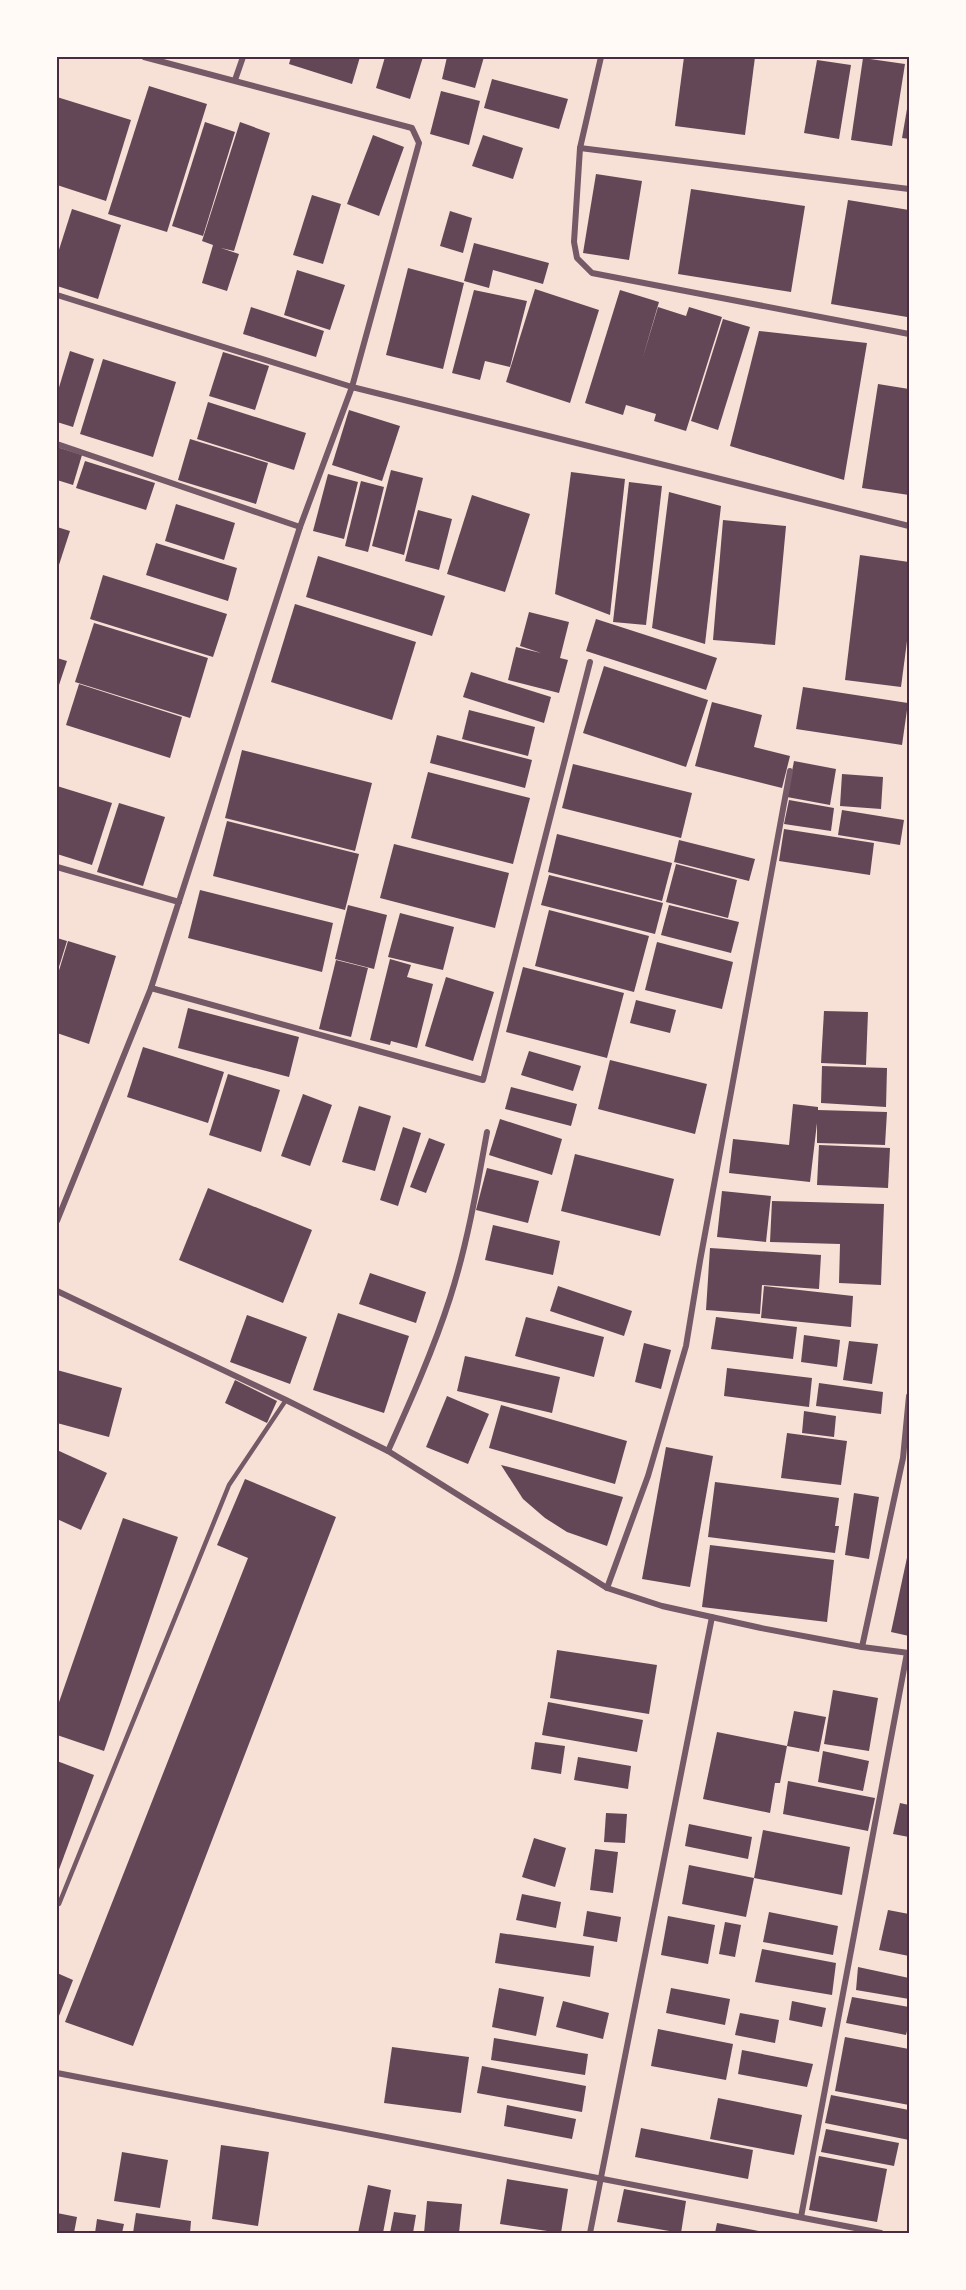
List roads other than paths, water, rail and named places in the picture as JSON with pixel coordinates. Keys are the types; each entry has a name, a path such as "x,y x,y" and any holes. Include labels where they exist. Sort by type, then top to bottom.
{"street":[{"path":"57,1221 151,988 300,527 352,387 419,143 412,128 144,57"},
{"path":"235,80 243,57"},
{"path":"601,57 580,148 574,242 577,258 592,273 909,334"},
{"path":"580,148 909,189"},
{"path":"57,295 352,387 909,526"},
{"path":"57,444 300,527"},
{"path":"151,988 483,1080 591,662"},
{"path":"607,1588 648,1476 686,1346 790,771"},
{"path":"57,867 179,902"},
{"path":"388,1452 413,1396 450,1298 476,1191 487,1132"},
{"path":"57,1291 286,1400 388,1452 607,1588 662,1606 712,1617 862,1647 908,1653 801,2217"},
{"path":"862,1647 903,1458 909,1396"},
{"path":"590,2233 712,1617"},
{"path":"57,2073 881,2233"}],"lane":[{"path":"59,1904 229,1485 286,1400"}]}
